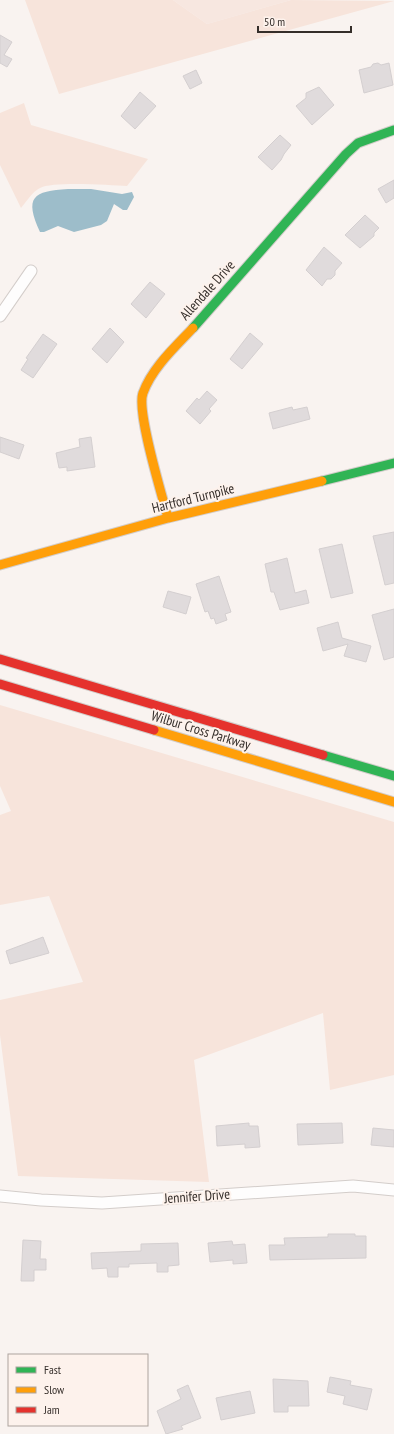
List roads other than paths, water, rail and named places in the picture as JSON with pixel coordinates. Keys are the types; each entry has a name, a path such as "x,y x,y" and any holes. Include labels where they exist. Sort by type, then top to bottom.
{"main road":[{"name":"Allendale Drive","path":"168,518 142,418 142,394 156,369 346,154 358,142 394,130"},
{"name":"Hartford Turnpike","path":"0,565 168,518 394,463"},
{"name":"Wilbur Cross Parkway","path":"0,658 394,776"},
{"name":"Wilbur Cross Parkway","path":"0,684 394,802"}],"street":[{"path":"0,316 31,271"},
{"name":"Jennifer Drive","path":"0,1196 40,1200 102,1203 353,1186 394,1190"}],"water":[{"path":"68,189 91,189 122,194 132,192 134,197 127,210 123,210 114,204 107,221 101,225 74,232 58,226 44,232 40,232 33,211 35,198 40,194 47,192"}]}
